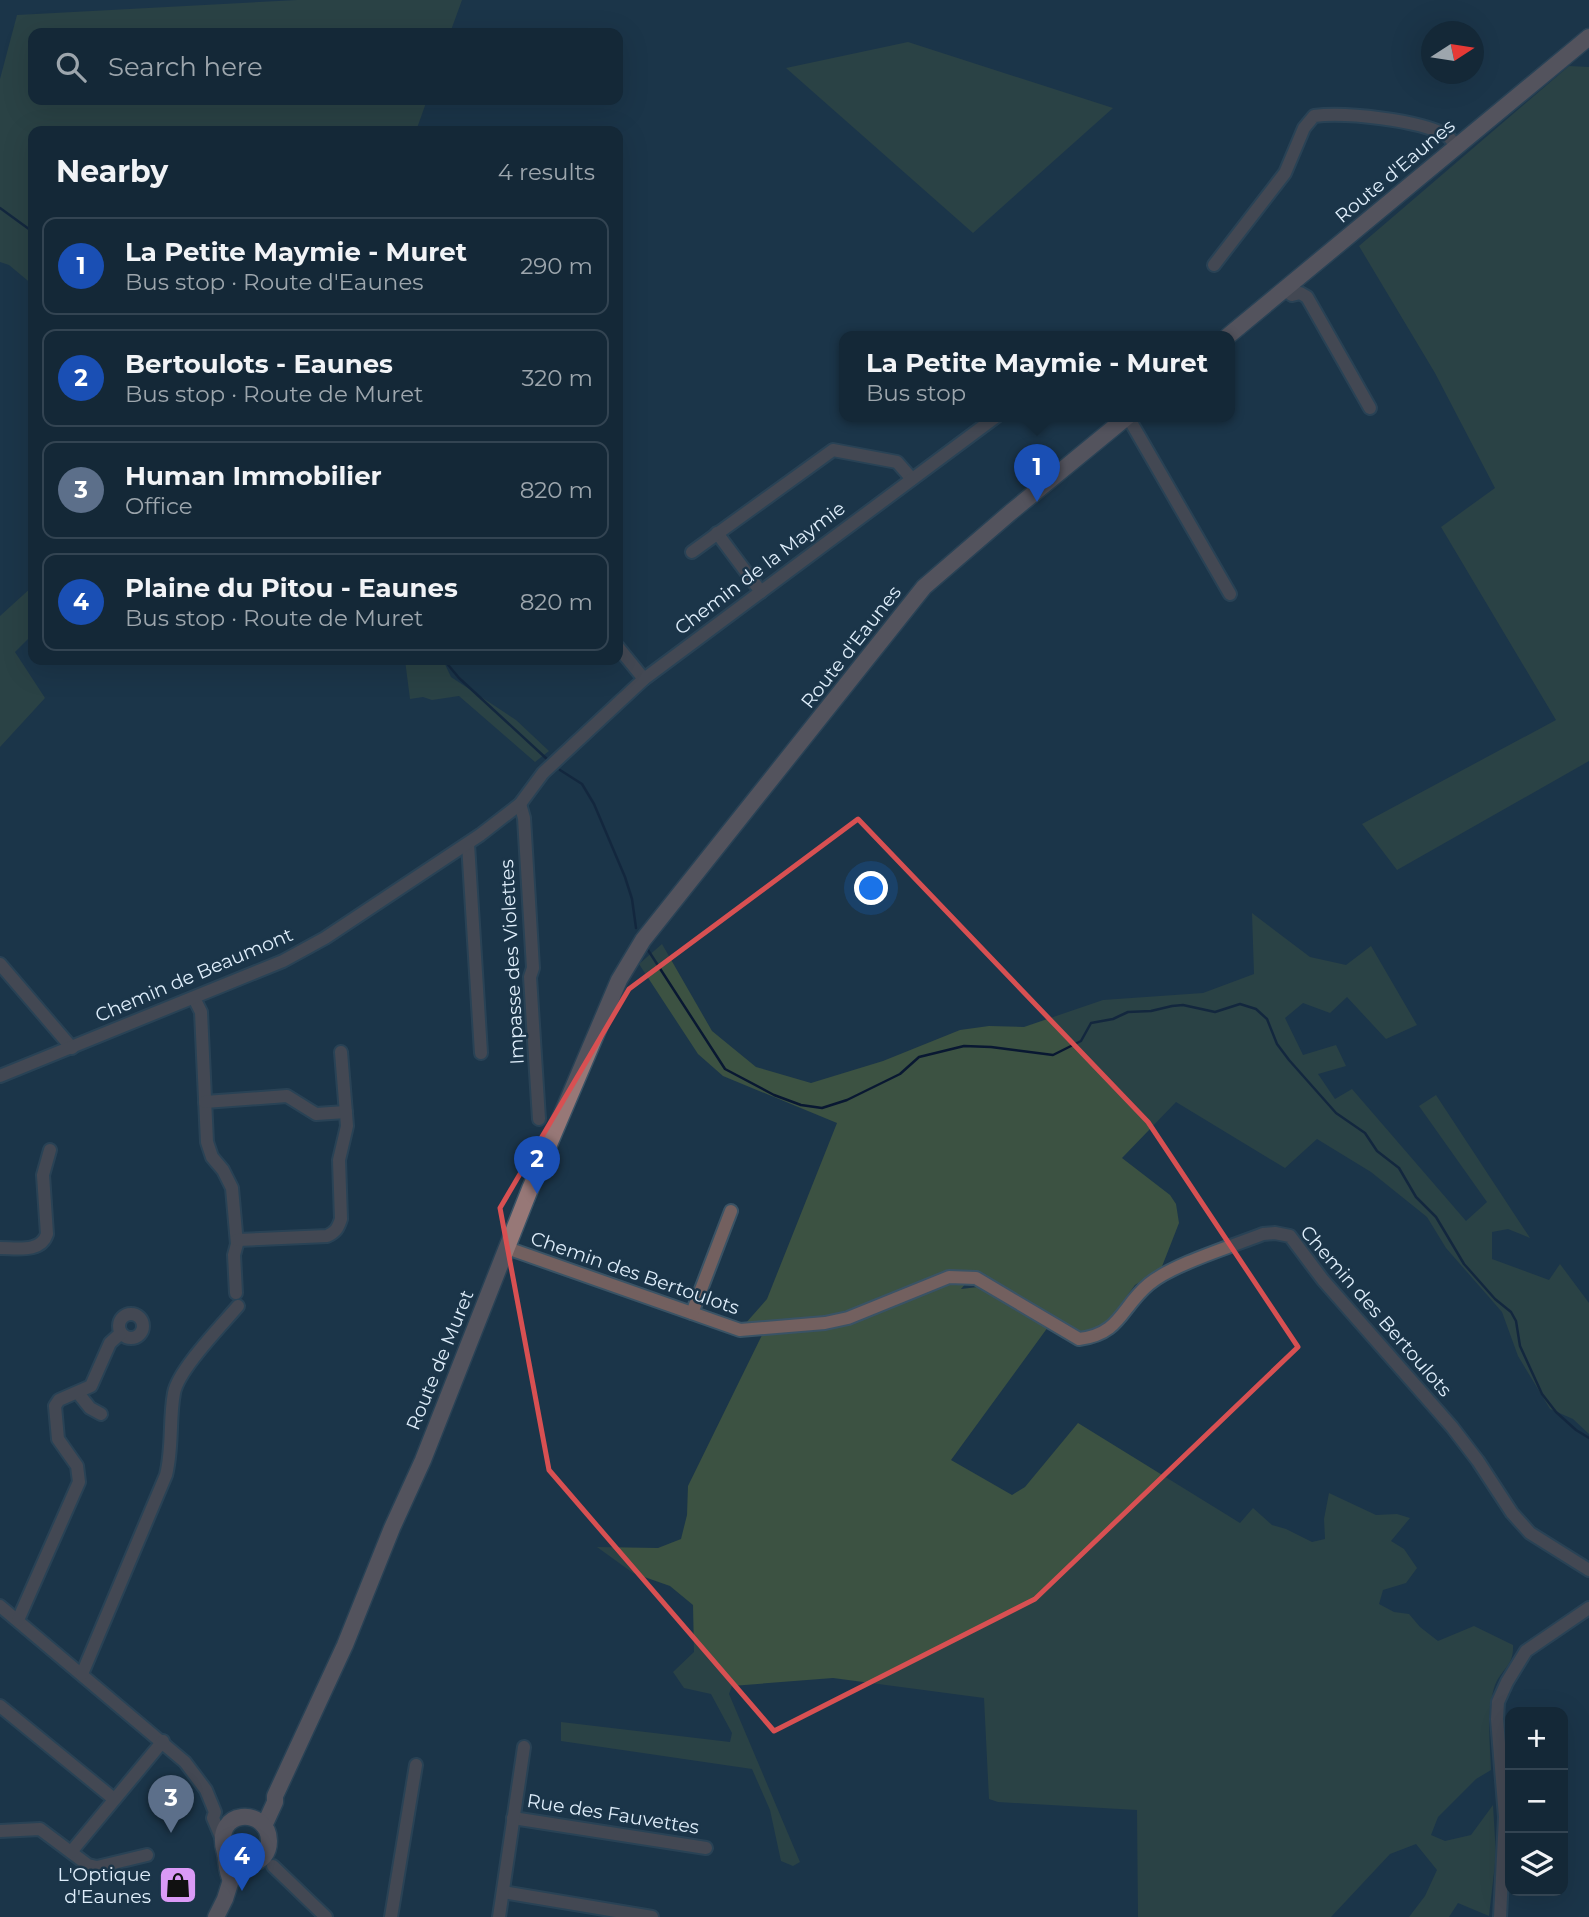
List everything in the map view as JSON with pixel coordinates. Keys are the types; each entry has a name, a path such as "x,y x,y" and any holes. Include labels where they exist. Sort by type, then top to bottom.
{"main road":[{"name":"Route d'Eaunes","path":"1234,331 1589,37"},
{"name":"Route d'Eaunes","path":"643,940 924,587 1122,422"},
{"name":"Route de Muret","path":"264,1826 275,1796 345,1645 392,1528 423,1460 507,1248 619,979 643,940"},
{"path":"216,1917 231,1880 221,1837 228,1824 275,1796"},
{"path":"231,1880 260,1861 269,1838 264,1826 241,1818"},
{"path":"225,1854 237,1863 260,1861"}],"street":[{"path":"1214,265 1285,173 1304,128 1314,116 1331,114 1402,122 1448,136 1457,147"},
{"path":"1285,290 1292,295 1300,293 1307,297 1370,408"},
{"name":"Chemin de la Maymie","path":"555,761 643,679 989,422"},
{"path":"1131,422 1230,594"},
{"path":"692,552 828,453 839,450 897,462 912,479"},
{"path":"717,534 761,592"},
{"path":"623,653 643,679"},
{"name":"Chemin de Beaumont","path":"0,1076 283,961 314,944 468,844 520,804 555,761"},
{"name":"Impasse des Violettes","path":"520,804 526,845 533,968 530,977 539,1119"},
{"path":"468,844 481,1053"},
{"path":"0,964 72,1048"},
{"path":"82,1674 166,1475 171,1452 174,1391 182,1374 237,1299 234,1255 237,1240 232,1188 209,1149 201,1012 194,998"},
{"path":"237,1240 327,1236 334,1233 341,1219 339,1160 346,1136 341,1052"},
{"path":"205,1102 287,1096 313,1113 346,1112"},
{"path":"0,1248 36,1247 45,1241 47,1234 43,1175 50,1150"},
{"path":"692,1313 731,1211"},
{"name":"Chemin des Bertoulots","path":"507,1248 740,1330 825,1323 865,1312 949,1277 958,1276 976,1278 1079,1339 1107,1332 1149,1283 1186,1264 1263,1234 1290,1236 1323,1280 1451,1427 1478,1461 1512,1513 1530,1533 1589,1570"},
{"path":"18,1620 79,1482 76,1466 58,1439 55,1406 59,1400 78,1393 94,1382 110,1343 121,1333"},
{"path":"78,1393 90,1408 101,1414"},
{"path":"1500,1917 1505,1817 1498,1702 1526,1651 1589,1608"},
{"path":"1,1609 18,1620 163,1741 196,1774 215,1812 213,1818 221,1837"},
{"path":"0,1706 114,1799"},
{"path":"71,1852 163,1741"},
{"path":"499,1917 524,1747"},
{"path":"391,1917 416,1765"},
{"path":"215,1812 241,1818"},
{"name":"Rue des Fauvettes","path":"513,1818 706,1848"},
{"path":"0,1831 40,1829 82,1863 97,1867 146,1856"},
{"path":"260,1861 326,1917"},
{"path":"503,1892 652,1917"}],"highlighted area":[{"path":"858,819 1148,1122 1298,1347 1035,1599 774,1731 549,1470 500,1208 629,989"}],"green space":[{"path":"297,0 462,0 452,28 28,28 28,105 425,105 418,126 28,126 28,281 9,265 0,262 0,79 17,15"},
{"path":"908,42 1113,108 973,233 786,68"},
{"path":"1569,66 1589,67 1589,761 1397,870 1362,824 1556,720 1441,527 1495,488 1435,373 1359,246"},
{"path":"28,591 28,639 15,652 45,698 0,747 0,616"},
{"path":"406,665 445,665 451,677 516,720 549,751 535,762 459,696 432,700 423,697 410,699"},
{"path":"1252,913 1310,957 1346,965 1371,946 1417,1025 1386,1039 1347,997 1330,1013 1303,1003 1285,1018 1303,1055 1336,1045 1346,1066 1318,1074 1335,1099 1352,1089 1466,1221 1487,1202 1419,1106 1436,1095 1530,1238 1508,1229 1492,1232 1492,1259 1549,1280 1560,1264 1589,1303 1589,1434 1573,1419 1550,1409 1518,1356 1502,1312 1446,1248 1427,1217 1371,1172 1317,1139 1285,1168 1176,1102 1122,1158 1170,1195 1176,1204 1179,1223 1161,1269 1135,1285 1107,1323 1097,1331 1080,1332 976,1271 961,1289 978,1287 1048,1327 951,1460 1012,1495 1025,1487 1078,1423 1240,1523 1253,1508 1272,1525 1312,1542 1325,1539 1324,1519 1329,1493 1376,1515 1397,1514 1410,1518 1391,1541 1404,1549 1417,1568 1406,1583 1383,1590 1379,1604 1394,1612 1409,1614 1438,1641 1474,1626 1513,1645 1512,1658 1495,1685 1490,1706 1491,1770 1476,1779 1438,1817 1431,1835 1445,1841 1471,1835 1493,1805 1496,1855 1489,1916 1458,1903 1449,1917 1409,1917 1425,1896 1437,1870 1416,1844 1390,1854 1331,1917 1138,1917 1137,1810 998,1802 989,1799 984,1698 833,1678 732,1686 729,1694 800,1862 793,1866 781,1861 770,1810 752,1769 561,1741 561,1722 730,1742 732,1733 711,1694 684,1688 673,1672 694,1652 693,1605 670,1586 633,1573 597,1547 658,1548 681,1539 687,1515 688,1486 763,1333 807,1330 872,1303 831,1315 745,1324 767,1299 837,1123 723,1076 698,1054 639,964 662,944 712,1031 756,1067 811,1083 883,1061 960,1030 989,1026 1024,1027 1103,1000 1203,993 1254,974"}],"waterway":[{"path":"0,208 28,228"},
{"path":"448,665 548,760"},
{"path":"560,770 582,784 594,804 625,877 632,899 636,928"},
{"path":"648,950 725,1069 774,1095 801,1105 822,1108 847,1100 900,1074 919,1057 964,1046 1053,1055 1081,1041 1091,1023 1113,1019 1128,1012 1183,1005 1215,1012 1240,1004 1256,1009 1267,1019 1277,1044 1289,1060 1336,1113 1365,1133 1377,1151 1399,1168 1416,1197 1436,1217 1464,1264 1495,1299 1511,1312 1516,1321 1520,1346 1542,1394 1556,1412 1589,1438"}],"place":[{"name":"La Petite Maymie - Muret","path":"1037,502"},
{"name":"Bertoulots - Eaunes","path":"537,1194"},
{"name":"Human Immobilier","path":"171,1833"},
{"name":"L'Optique d'Eaunes","path":"178,1885"},
{"name":"Plaine du Pitou - Eaunes","path":"242,1891"}]}
